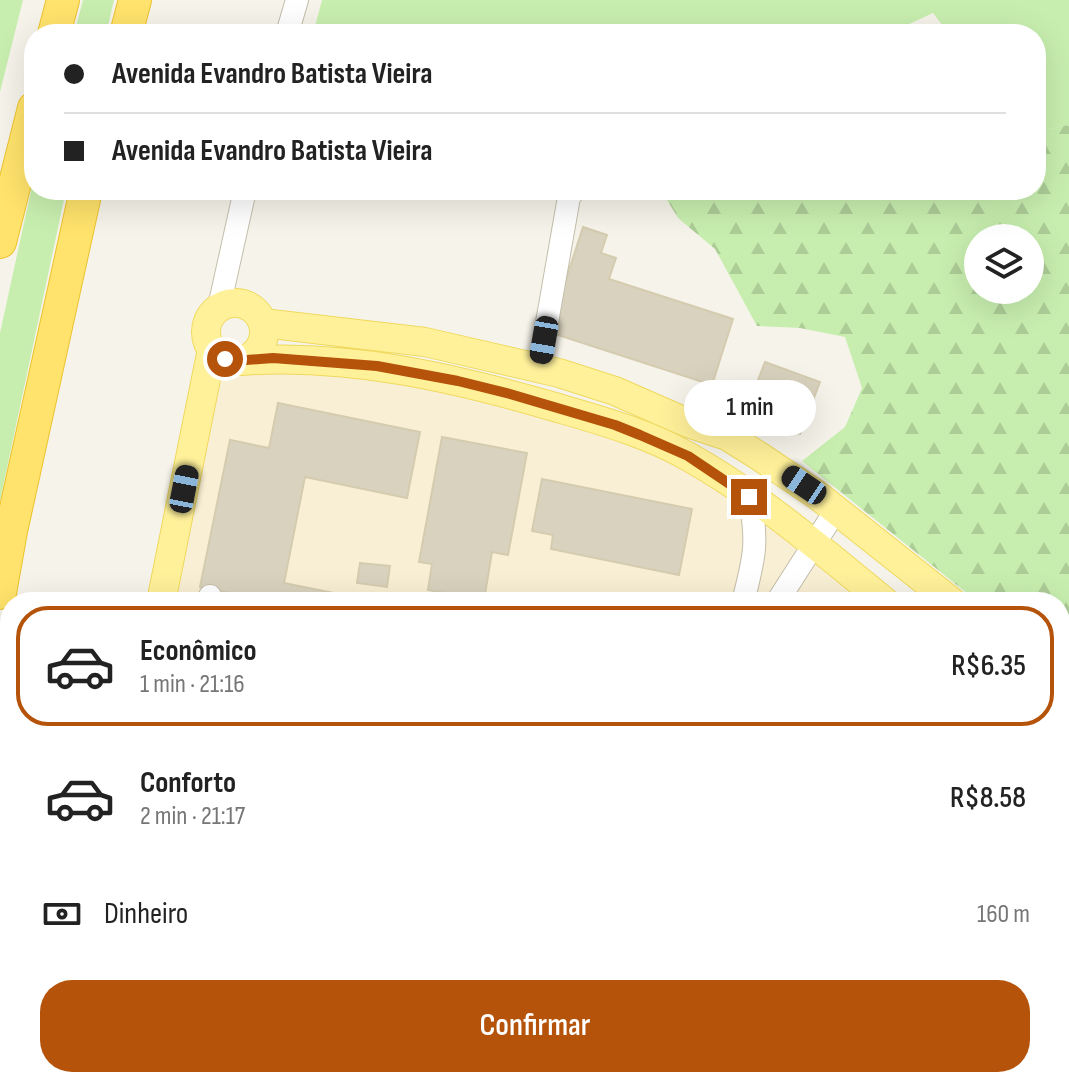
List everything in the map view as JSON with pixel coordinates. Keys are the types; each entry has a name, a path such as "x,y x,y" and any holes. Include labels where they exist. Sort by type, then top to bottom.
{"highway":[{"path":"57,24 63,0"},
{"path":"129,24 135,0"},
{"path":"0,242 24,147"},
{"path":"0,592 84,200"}],"main road":[{"path":"241,361 258,350 263,342 263,323 253,308 228,303 219,307 207,322 207,341 225,359 241,361 273,358 377,366 458,381 615,425 688,456 814,544 873,592"},
{"path":"263,323 425,342 539,368 615,391 688,423 727,436 790,476 939,592"},
{"path":"163,592 212,349"}],"street":[{"path":"290,24 297,0"},
{"path":"219,307 243,200"},
{"path":"539,368 568,200"},
{"path":"746,592 756,554 756,525 749,497"},
{"path":"783,592 836,510"}],"shaded area":[{"path":"241,361 377,366 688,456 858,592 163,592 202,402"}],"green space":[{"path":"0,0 23,0 0,92"},
{"path":"83,0 114,0 108,24 77,24"},
{"path":"322,0 1069,0 1069,125 1046,129 1046,24 941,24 933,13 909,24 316,24"},
{"path":"1069,125 1069,592 966,592 802,461 845,427 862,388 845,337 800,328 757,326 715,249 678,218 667,200 1046,200 1046,129"},
{"path":"29,200 64,200 0,501 0,333"}],"building":[{"path":"583,227 607,235 601,253 616,258 609,279 733,319 712,385 549,332"},
{"path":"765,362 820,382 800,434 745,414"},
{"path":"278,403 420,432 407,498 305,477 284,583 329,592 225,592 200,587 230,440 269,448"},
{"path":"442,437 527,453 508,555 492,552 485,592 428,590 432,564 419,562"},
{"path":"542,479 692,509 679,575 551,549 553,535 532,531"},
{"path":"360,563 390,566 387,587 357,583"}],"route":[{"path":"225,359 273,358 377,366 510,394 640,435 688,456 749,497"}]}
